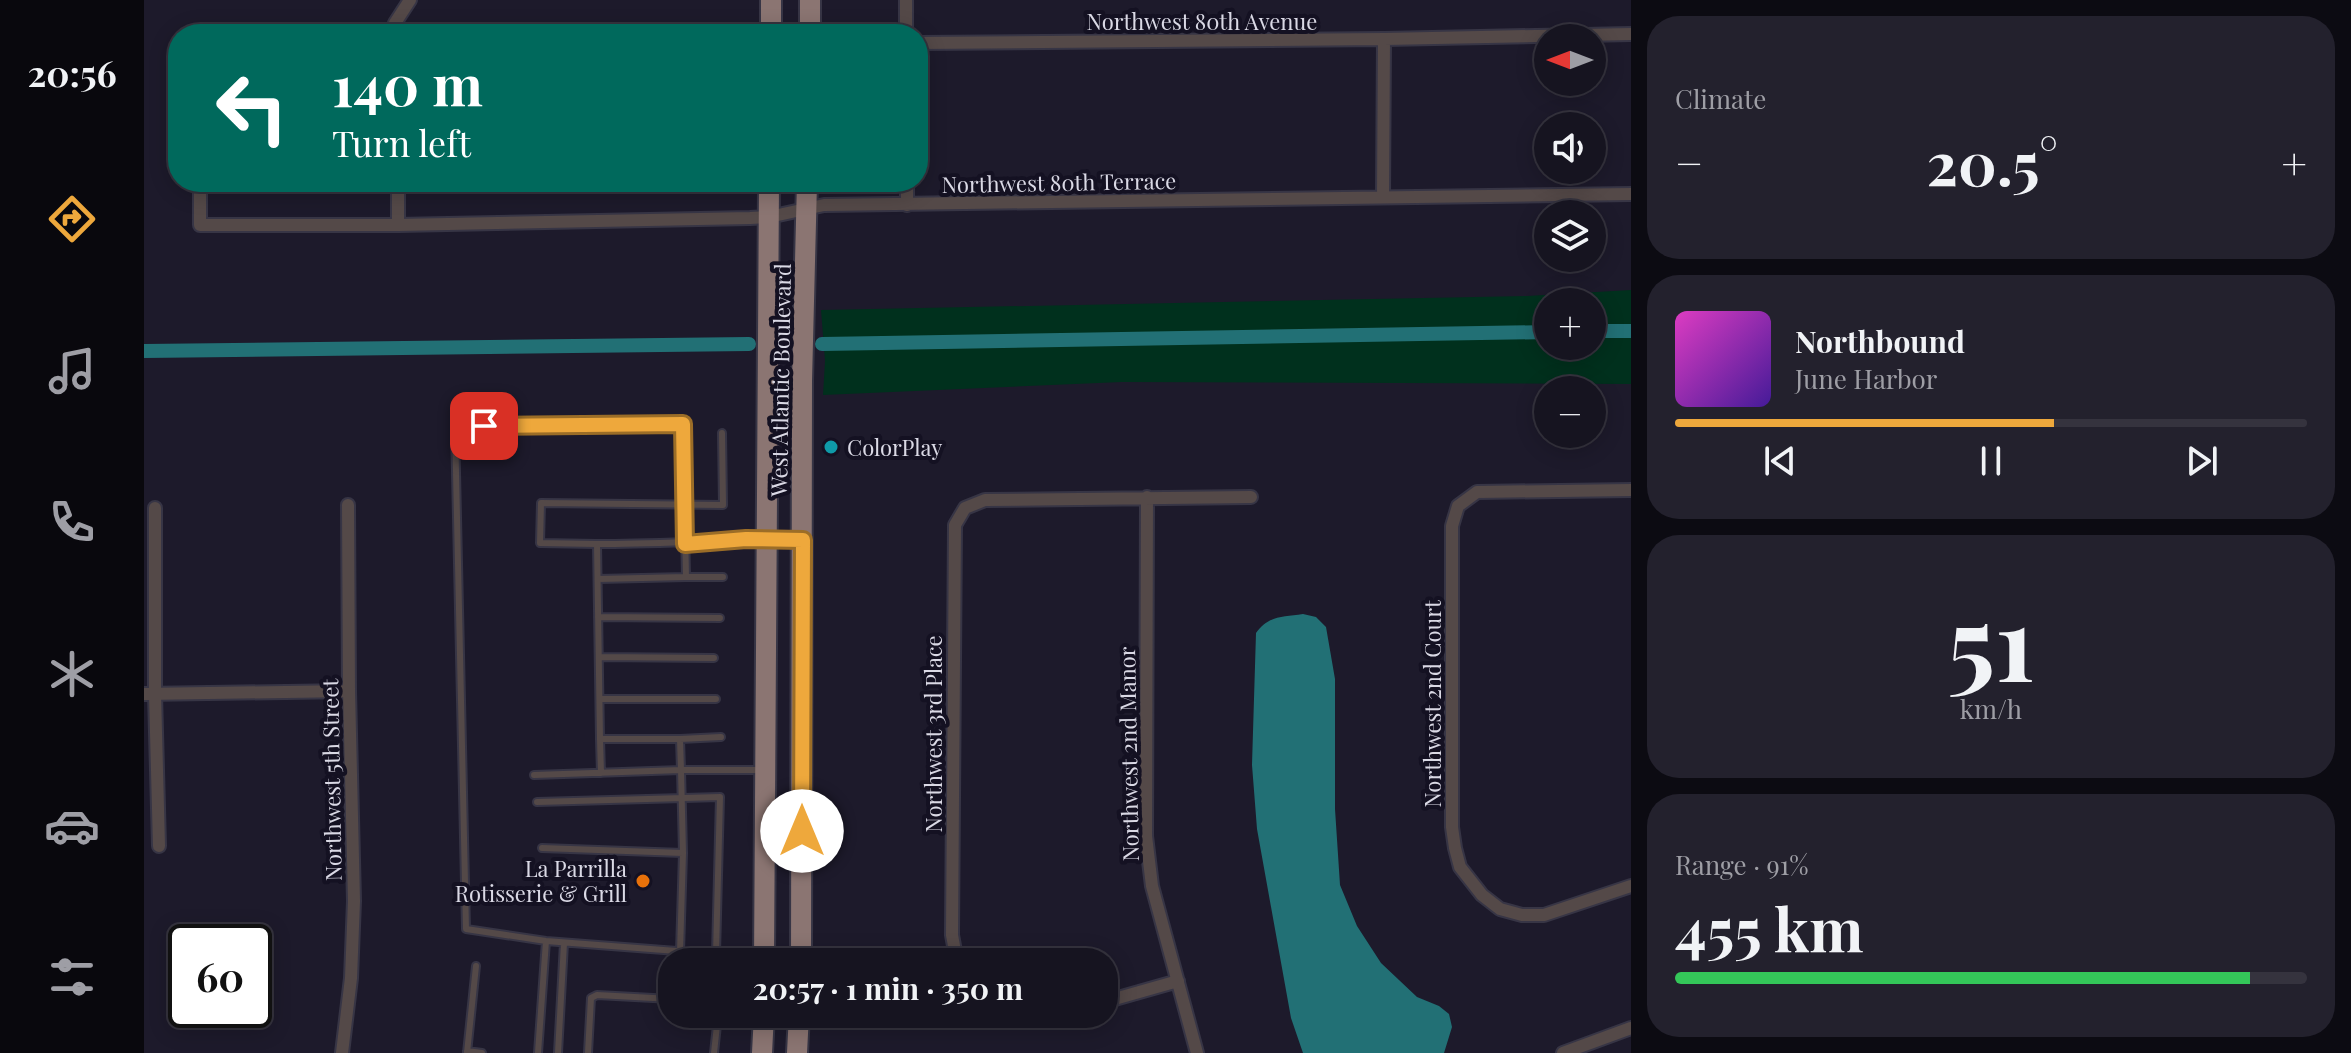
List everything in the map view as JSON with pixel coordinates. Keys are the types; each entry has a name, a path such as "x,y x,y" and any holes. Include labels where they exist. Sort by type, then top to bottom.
{"main road":[{"path":"771,0 771,24"},
{"path":"810,0 810,24"},
{"name":"West Atlantic Boulevard","path":"764,948 769,192"},
{"name":"West Atlantic Boulevard","path":"801,948 802,381 807,192"},
{"path":"762,1053 763,1028"},
{"path":"797,1053 798,1028"}],"street":[{"path":"395,24 410,0"},
{"path":"906,0 906,24"},
{"name":"Northwest 80th Avenue","path":"928,43 1631,34"},
{"path":"1383,197 1384,39"},
{"name":"Northwest 80th Terrace","path":"200,192 200,225 398,225 769,217 824,205 1631,194"},
{"path":"398,192 398,225"},
{"path":"907,192 907,205"},
{"name":"Northwest 2nd Court","path":"1631,490 1477,492 1458,506 1452,526 1452,827 1460,867 1482,895 1500,909 1522,915 1544,915 1631,886"},
{"path":"1147,497 1251,497"},
{"name":"Northwest 3rd Place","path":"954,948 952,935 955,525 965,508 985,500 1147,497"},
{"name":"Northwest 2nd Manor","path":"1147,497 1146,836 1152,886 1197,1053"},
{"name":"Northwest 5th Street","path":"342,1053 351,978 354,901 348,505"},
{"path":"155,508 150,694 159,846"},
{"path":"150,694 349,691"},
{"path":"1118,998 1178,981"},
{"path":"1563,1053 1631,1028"}],"lane":[{"path":"658,950 564,943 466,929 455,426 683,424 686,577"},
{"path":"722,433 723,505 541,503 540,543 685,544 803,540"},
{"path":"597,544 601,773"},
{"path":"598,579 723,577"},
{"path":"598,617 720,618"},
{"path":"599,657 714,658"},
{"path":"600,699 716,699"},
{"path":"600,739 721,737"},
{"path":"680,739 683,798 680,948"},
{"path":"534,775 766,770"},
{"path":"537,802 720,797 716,948"},
{"path":"542,848 683,853"},
{"path":"538,1053 546,941"},
{"path":"558,1053 564,943"},
{"path":"476,966 467,1052 482,1053"},
{"path":"588,1053 591,998 597,995 658,998"},
{"path":"714,1053 717,1028"}],"shaded area":[{"path":"1631,290 1631,384 1606,384 1606,376 1534,376 1534,384 1122,382 823,395 825,361 821,310 1534,296 1534,360 1606,360 1606,291"},
{"path":"1303,614 1316,617 1326,627 1335,679 1335,809 1340,885 1357,926 1381,963 1417,997 1449,1014 1452,1027 1444,1053 1303,1053 1291,1018 1257,829 1252,765 1256,633 1271,620"}],"waterway":[{"path":"1606,331 1631,331"},
{"path":"822,344 1534,332"},
{"path":"144,351 749,344"}],"place":[{"name":"ColorPlay","path":"831,447"},
{"name":"La Parrilla Rotisserie & Grill","path":"643,881"}],"route":[{"path":"484,426 683,424 685,544 746,539 803,540 802,831"}]}
